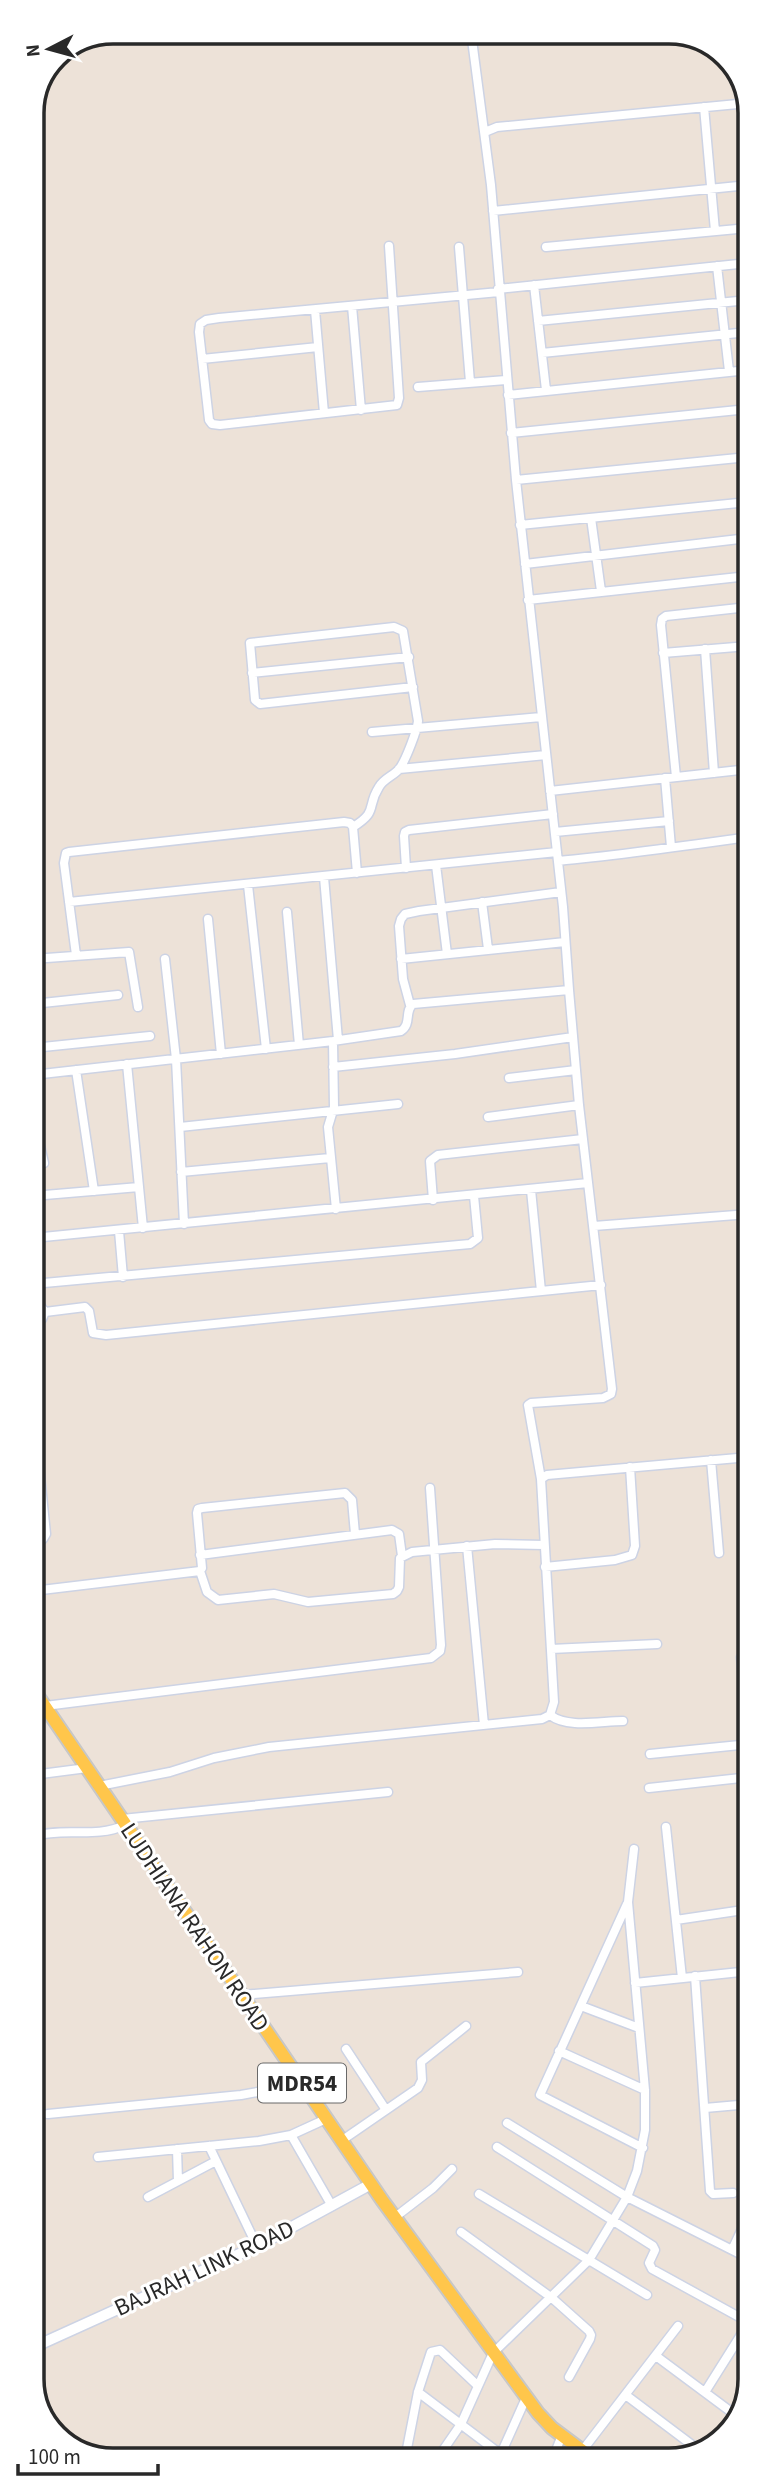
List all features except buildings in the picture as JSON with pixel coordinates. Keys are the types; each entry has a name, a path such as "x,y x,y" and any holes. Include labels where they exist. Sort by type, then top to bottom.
{"main road":[{"name":"LUDHIANA RAHON ROAD","path":"45,1706 394,2218 526,2398 545,2420 579,2448"}],"street":[{"path":"473,44 493,211 511,433 555,832 579,1105 612,1389 611,1394 603,1398 528,1405 541,1479 554,1702 550,1716"},
{"path":"485,132 496,127 738,104"},
{"path":"704,107 715,231"},
{"path":"493,211 738,186"},
{"path":"546,247 738,229"},
{"path":"389,246 392,302 399,402 394,407 215,425 209,419 199,328 206,320 315,310 352,306 392,302 462,295 738,264"},
{"path":"459,247 470,382"},
{"path":"717,266 729,371"},
{"path":"534,285 546,390"},
{"path":"538,321 738,301"},
{"path":"352,306 361,410"},
{"path":"315,310 324,413"},
{"path":"542,353 738,333"},
{"path":"202,359 318,347"},
{"path":"508,395 738,371"},
{"path":"418,387 506,380"},
{"path":"511,433 738,410"},
{"path":"516,480 738,458"},
{"path":"520,525 738,503"},
{"path":"591,518 601,592"},
{"path":"525,564 738,539"},
{"path":"528,600 738,577"},
{"path":"676,777 662,619 666,616 738,608"},
{"path":"399,769 417,728 413,687 409,657 403,631 394,628 250,643 255,700 260,704 413,687"},
{"path":"663,653 738,647"},
{"path":"705,649 714,773"},
{"path":"252,673 409,657"},
{"path":"372,732 541,717"},
{"path":"353,827 366,819 372,811 377,789 383,780 399,769 546,755"},
{"path":"550,791 738,770"},
{"path":"665,778 671,847"},
{"path":"406,868 404,836 409,830 553,814"},
{"path":"76,955 64,863 66,853 69,852 344,821 350,822 353,827 357,873"},
{"path":"555,832 669,821"},
{"path":"69,902 436,865 660,851 671,847 738,838"},
{"path":"436,865 447,954"},
{"path":"324,877 336,1041 332,1111 328,1127 336,1209"},
{"path":"248,885 266,1049"},
{"path":"44,1074 336,1041 401,1031 407,1024 410,1005 401,959 401,919 405,914 561,892"},
{"path":"482,902 488,949"},
{"path":"286,912 299,1045"},
{"path":"208,919 221,1054"},
{"path":"401,959 565,942"},
{"path":"44,958 129,951 138,1007"},
{"path":"165,959 176,1059 184,1224"},
{"path":"410,1005 569,990"},
{"path":"44,1003 118,995"},
{"path":"44,1047 150,1036"},
{"path":"334,1067 455,1054 573,1037"},
{"path":"127,1064 143,1228"},
{"path":"76,1070 94,1191"},
{"path":"509,1078 576,1070"},
{"path":"180,1127 398,1104"},
{"path":"488,1117 579,1105"},
{"path":"433,1200 430,1161 438,1155 583,1139"},
{"path":"181,1172 330,1158"},
{"path":"44,1237 589,1183"},
{"path":"44,1195 139,1187"},
{"path":"531,1190 541,1291"},
{"path":"44,1283 470,1244 478,1238 474,1196"},
{"path":"594,1226 738,1215"},
{"path":"119,1230 124,1277"},
{"path":"45,1311 85,1307 89,1311 93,1333 106,1335 601,1285"},
{"path":"541,1479 547,1475 738,1458"},
{"path":"711,1460 719,1553"},
{"path":"545,1567 615,1560 632,1555 635,1546 630,1467"},
{"path":"45,1706 431,1658 440,1651 441,1645 430,1488"},
{"path":"201,1555 396,1530 402,1556 398,1567 397,1591 308,1602 274,1594 218,1600 207,1592 200,1571 197,1513 198,1509 202,1508 345,1493 352,1500 355,1534"},
{"path":"44,1515 44,1537"},
{"path":"402,1556 412,1552 467,1546 544,1545"},
{"path":"467,1546 484,1725"},
{"path":"44,1590 200,1571"},
{"path":"551,1649 657,1644"},
{"path":"99,1786 170,1772 214,1758 269,1747 542,1719 550,1716"},
{"path":"550,1716 569,1723 623,1721"},
{"path":"650,1754 738,1745"},
{"path":"44,1774 88,1768"},
{"path":"649,1788 738,1782"},
{"path":"44,1834 56,1831 102,1833 124,1822 388,1792"},
{"path":"666,1827 682,1978"},
{"path":"445,2448 461,2424 493,2353 589,2260 627,2197 637,2171 645,2130 645,2090 628,1902 634,1849"},
{"path":"628,1902 540,2095 643,2148"},
{"path":"676,1920 738,1911"},
{"path":"242,1995 518,1972"},
{"path":"635,1983 738,1972"},
{"path":"695,1976 710,2191 713,2194 733,2193"},
{"path":"581,2006 639,2028"},
{"path":"341,2141 421,2085 421,2062 466,2026"},
{"path":"346,2049 386,2110"},
{"path":"559,2050 645,2090"},
{"path":"48,2114 241,2095 299,2079"},
{"path":"705,2108 738,2105"},
{"path":"98,2157 291,2136 326,2119"},
{"path":"507,2123 627,2197 738,2253"},
{"path":"291,2136 332,2206"},
{"path":"209,2146 257,2246"},
{"path":"497,2147 653,2246 649,2263 652,2269 738,2316"},
{"path":"177,2149 178,2180"},
{"path":"148,2197 216,2161"},
{"path":"394,2218 433,2188 452,2169"},
{"name":"BAJRAH LINK ROAD","path":"44,2342 257,2246 371,2185"},
{"path":"479,2193 647,2295"},
{"path":"461,2232 552,2298 592,2335 569,2377"},
{"path":"732,2250 738,2237"},
{"path":"591,2448 678,2326"},
{"path":"705,2392 738,2341"},
{"path":"407,2448 418,2392 429,2357 435,2350 440,2350 477,2385"},
{"path":"656,2356 730,2411"},
{"path":"418,2392 491,2448"},
{"path":"627,2396 691,2444"},
{"path":"506,2448 526,2398"},
{"path":"557,2448 562,2435"}]}
